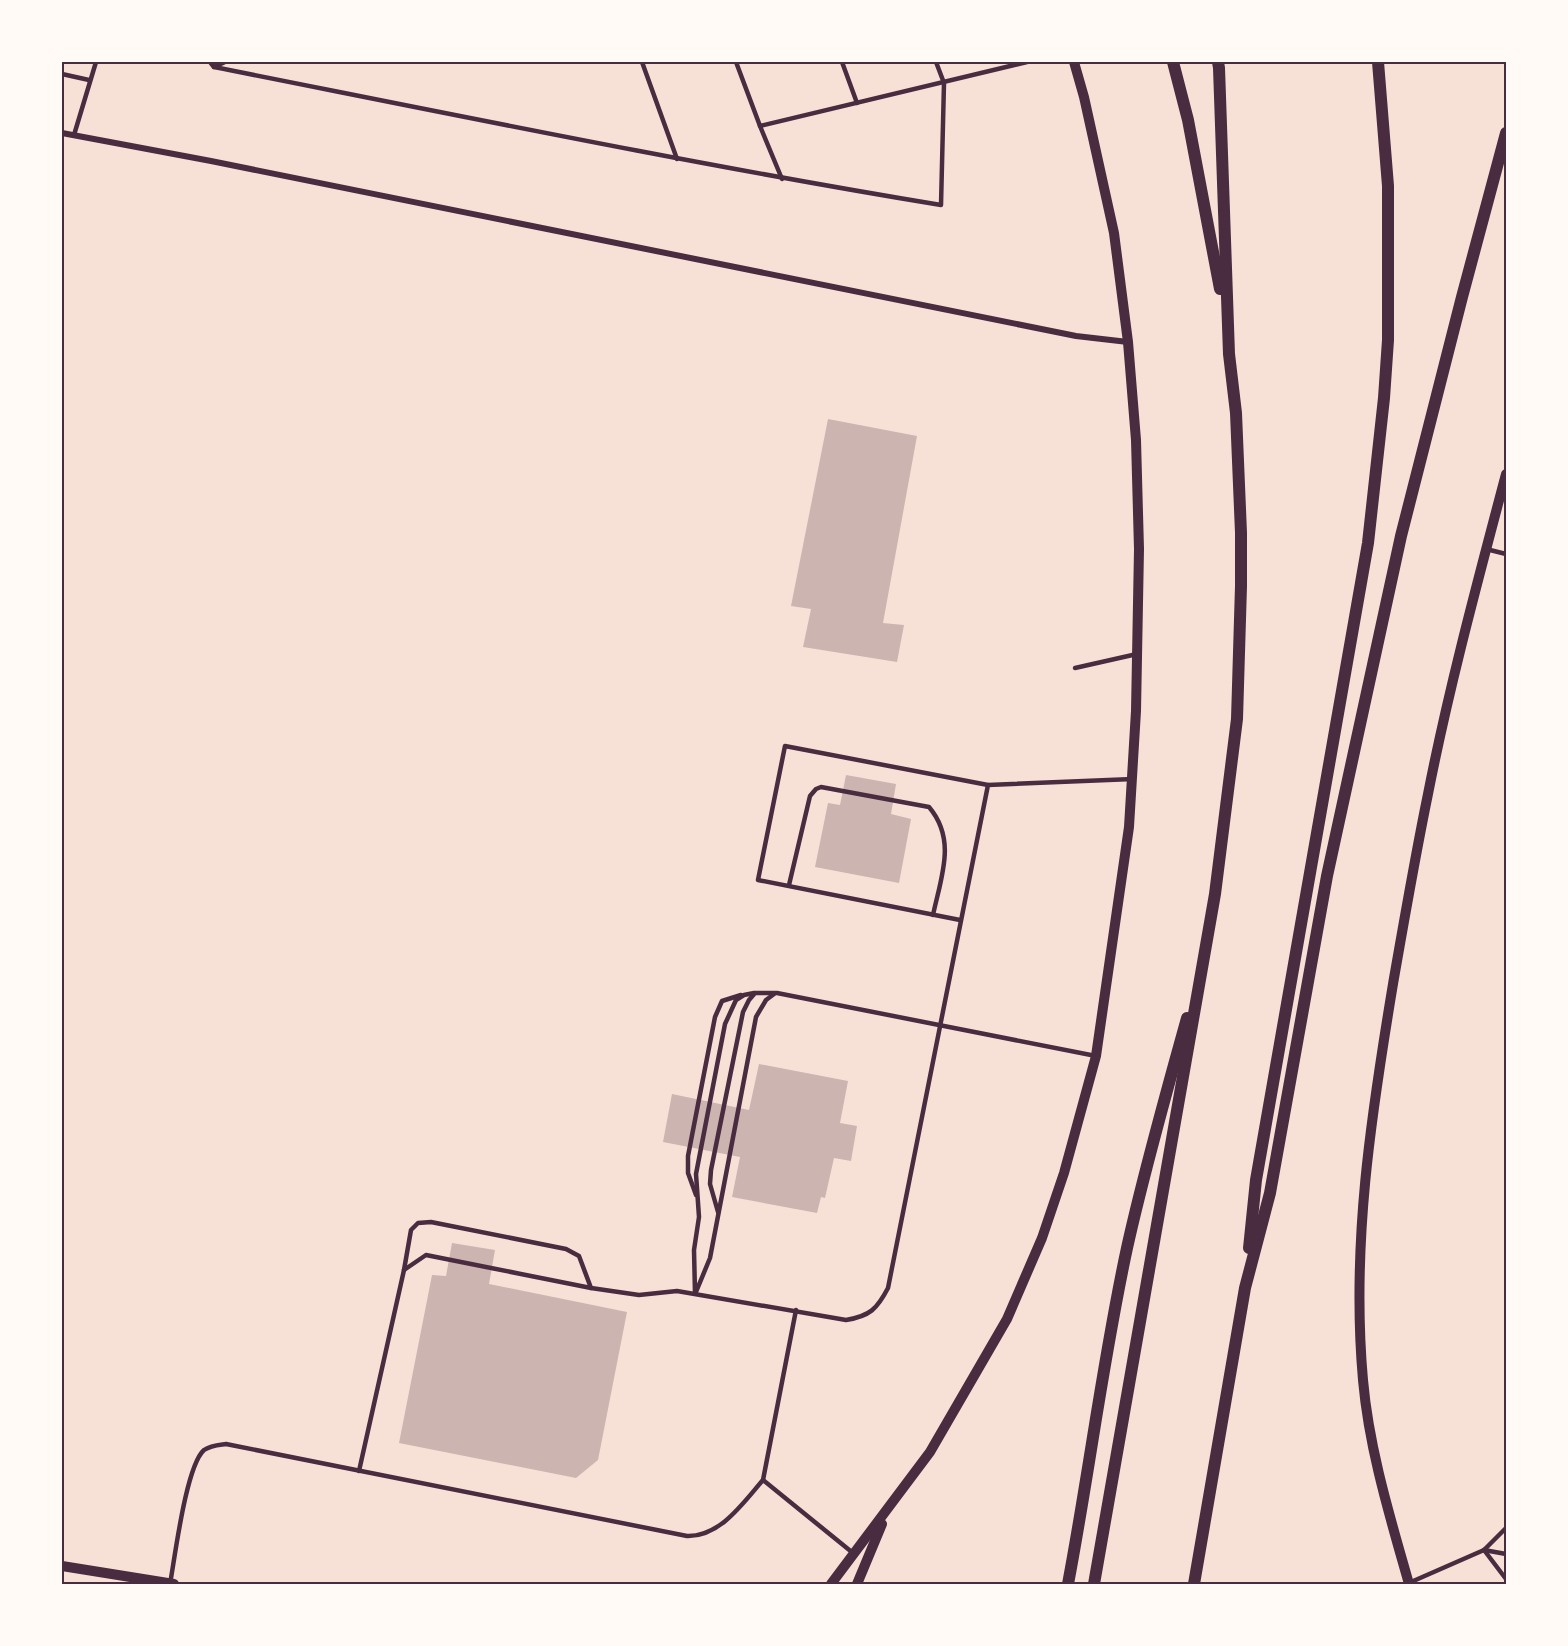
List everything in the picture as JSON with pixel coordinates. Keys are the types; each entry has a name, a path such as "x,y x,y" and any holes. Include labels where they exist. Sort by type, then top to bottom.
{"main road":[{"path":"1094,1584 1185,1075 1216,883 1237,719 1241,533 1236,413 1218,279 1188,120 1173,62"},
{"path":"1218,62 1229,354"},
{"path":"1194,1584 1245,1288 1258,1168 1368,543 1382,420 1388,340 1388,186 1378,62"},
{"path":"1245,1288 1269,1193 1327,876 1401,536 1506,133"},
{"path":"1068,1584 1108,1345 1127,1247 1203,956"}],"street":[{"path":"831,1584 930,1452 1007,1319 1042,1238 1064,1173 1096,1056 1129,827 1133,779 1139,538 1136,440 1128,342 1114,233 1074,62"},
{"path":"62,133 211,160 1076,336 1128,342"},
{"path":"1408,1584 1385,1498 1363,1382 1358,1273 1366,1167 1375,1092 1428,793 1506,474"},
{"path":"857,1584 888,1508"},
{"path":"62,1566 172,1584"}],"lane":[{"path":"74,135 96,62"},
{"path":"210,62 214,67 676,159 941,205 944,83 936,62"},
{"path":"214,67 225,62"},
{"path":"635,62 642,62 676,159"},
{"path":"736,62 782,179"},
{"path":"843,62 857,103"},
{"path":"760,126 1027,62"},
{"path":"62,74 89,80"},
{"path":"1486,549 1506,554"},
{"path":"1075,668 1137,654"},
{"path":"960,921 758,880 785,746 988,785 1133,779"},
{"path":"404,1270 426,1255 591,1288 639,1295 677,1291 695,1293 846,1320 862,1317 879,1305 888,1288 988,785"},
{"path":"789,885 810,796 816,789 821,787 929,807 938,818 944,833 946,850 933,915"},
{"path":"698,1203 688,1173 688,1156 715,1017 722,1001 755,993 777,993 1096,1056"},
{"path":"718,1212 710,1184 711,1170 743,1012 755,993"},
{"path":"695,1293 710,1258 756,1017 766,1000 772,994 777,993"},
{"path":"695,1293 694,1250 699,1217 696,1174 725,1024 736,1000 744,995"},
{"path":"359,1471 411,1230 418,1223 431,1222 566,1249 579,1256 591,1288"},
{"path":"172,1584 190,1480 197,1460 204,1451 214,1445 226,1444 605,1520 698,1536 731,1516 763,1480 796,1310"},
{"path":"763,1480 854,1553"},
{"path":"1408,1584 1484,1550 1506,1528"},
{"path":"1484,1550 1506,1554"},
{"path":"1484,1550 1506,1579"}],"building":[{"path":"828,419 917,436 883,623 904,625 897,662 803,647 811,609 791,606"},
{"path":"846,775 896,784 891,814 911,819 899,883 815,867 828,803 840,805"},
{"path":"759,1064 848,1081 840,1123 857,1126 851,1161 834,1158 825,1198 821,1197 817,1213 732,1197 740,1157 663,1142 672,1094 749,1110"},
{"path":"452,1243 495,1250 489,1284 627,1312 598,1460 576,1478 399,1443 432,1275 446,1276"}]}
